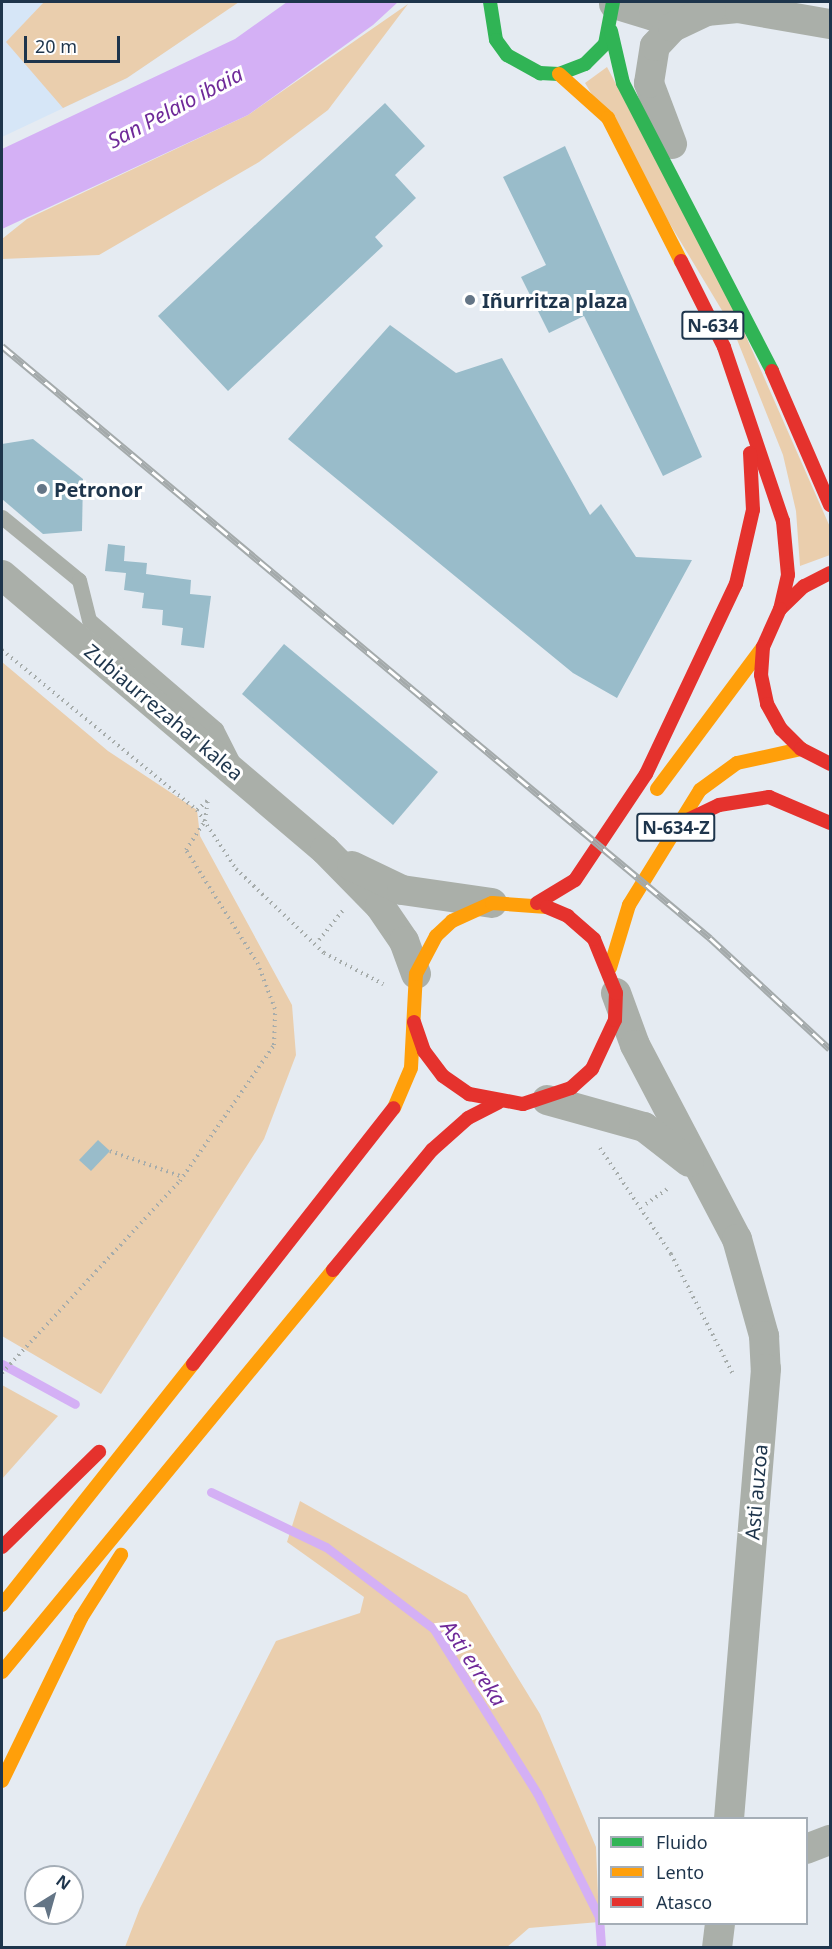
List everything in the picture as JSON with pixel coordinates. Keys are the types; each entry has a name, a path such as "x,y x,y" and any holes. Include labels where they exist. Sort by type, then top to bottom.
{"highway":[{"name":"N-634","path":"484,8 496,40 522,66 559,74 608,117 724,347 783,521 788,574 780,609 764,647 767,704 801,749 831,764"},
{"name":"N-634","path":"613,12 627,93 700,223 831,505"},
{"path":"559,74 596,56 613,12"},
{"path":"537,903 575,880 646,774 736,584 753,510 748,418"},
{"name":"N-634","path":"780,609 804,586 831,573"},
{"name":"N-634-Z","path":"647,806 764,647"},
{"name":"N-634-Z","path":"613,980 629,905 700,790 722,772 763,755 801,749"},
{"path":"677,825 719,805 769,797 831,823"},
{"name":"N-634-Z","path":"575,880 623,839"},
{"path":"2,1605 178,1380 390,1118 411,1068 416,974 436,936 462,916 492,903 537,903 568,916 594,939 613,980 615,1020 592,1069 547,1100 498,1103 469,1094 443,1076 424,1051 414,1022"},
{"path":"2,1672 176,1467 432,1150 468,1118 498,1103"},
{"path":"2,1547 178,1380"},
{"path":"2,1781 81,1618 176,1467"}],"street":[{"path":"700,223 649,83 662,37 688,17 711,9"},
{"path":"613,12 654,16 711,9 774,11 831,24"},
{"name":"Zubiaurrezahar kalea","path":"2,575 325,850 394,925 416,974"},
{"name":"Zubiaurrezahar kalea","path":"325,850 402,890 492,903"},
{"name":"Asti auzoa","path":"613,980 635,1045 690,1180"},
{"name":"Asti auzoa","path":"547,1100 644,1127 690,1180 749,1271 766,1370 729,1817"},
{"path":"808,1849 831,1840"},
{"path":"717,1947 720,1925"}],"lane":[{"path":"2,518 79,580 89,620 216,729 240,777"}],"path":[{"path":"2,650 197,810 236,869 324,953 387,986"},
{"path":"2,1373 183,1177 274,1045 275,1010 258,964 186,850 205,821 208,799 197,810"},
{"path":"319,940 343,909"},
{"path":"597,1145 700,1303 735,1382"},
{"path":"110,1151 183,1177"},
{"path":"646,1204 690,1180"}],"shaded area":[{"path":"2,2 238,2 127,78 2,137"},
{"path":"44,2 239,2 127,78 63,108 6,42"},
{"path":"408,4 328,110 259,162 99,255 2,259 2,239 27,219 248,115"},
{"path":"607,67 730,300 830,527 830,555 800,566 796,511 783,455 732,327 585,83"},
{"path":"2,662 108,751 197,810 200,836 292,1005 296,1055 264,1139 101,1394 2,1336"},
{"path":"2,1385 58,1416 2,1479"},
{"path":"300,1501 467,1595 540,1714 596,1847 598,1922 529,1928 507,1947 125,1947 140,1908 276,1641 360,1613 364,1597 287,1542"}],"water":[{"name":"San Pelaio ibaia","path":"287,2 398,2 373,25 248,115 2,229 2,149 235,39"}],"building":[{"path":"385,103 425,146 395,175 416,198 375,237 383,246 228,391 158,316"},
{"path":"565,146 702,457 663,476 584,316 549,333 521,277 546,265 503,177"},
{"path":"390,325 456,373 502,358 590,515 601,504 636,557 692,560 617,698 573,673 288,439"},
{"name":"Petronor","path":"33,439 83,479 82,531 43,534 2,499 2,444"},
{"path":"108,544 125,546 124,561 147,563 146,574 191,580 190,594 211,596 204,648 181,645 183,628 162,625 163,610 142,608 144,593 124,590 126,573 105,571"},
{"path":"284,644 438,772 393,825 242,694"},
{"path":"98,1140 110,1151 91,1171 79,1160"}],"waterway":[{"name":"Asti erreka","path":"2,1364 75,1404"},
{"name":"Asti erreka","path":"211,1492 326,1547 434,1629 537,1793 598,1915"},
{"name":"Asti erreka","path":"600,1925 601,1948"}],"railway":[{"path":"2,346 710,938 830,1049"}],"traffic: fast":[{"path":"490,2 496,40 507,55 540,73 559,74 585,64 605,44 613,2"},
{"path":"611,31 623,83 772,371"}],"traffic: slow":[{"path":"559,74 608,118 681,261"},
{"path":"657,789 763,647"},
{"path":"610,968 629,905 700,790 737,763 801,749"},
{"path":"394,1108 411,1068 416,974 436,936 452,921 492,903 547,907"},
{"path":"2,1672 333,1270"},
{"path":"2,1605 193,1364"},
{"path":"2,1781 81,1618 121,1555"}],"traffic: jam":[{"path":"681,261 724,347 783,521 788,575 780,609"},
{"path":"772,371 830,505"},
{"path":"537,903 575,880 646,774 736,584 753,510 750,453"},
{"path":"830,573 804,586 780,609 763,647 761,675 767,704 781,729 801,749 830,764"},
{"path":"679,824 719,805 769,797 830,823"},
{"path":"414,1022 424,1051 443,1076 469,1094 523,1104 571,1088 592,1069 615,1020 616,993 594,939 568,916 547,907"},
{"path":"333,1270 432,1150 468,1118 498,1103"},
{"path":"193,1364 394,1108"},
{"path":"2,1547 99,1452"}],"place":[{"name":"Iñurritza plaza","path":"470,300"},
{"name":"Petronor","path":"42,489"}]}
